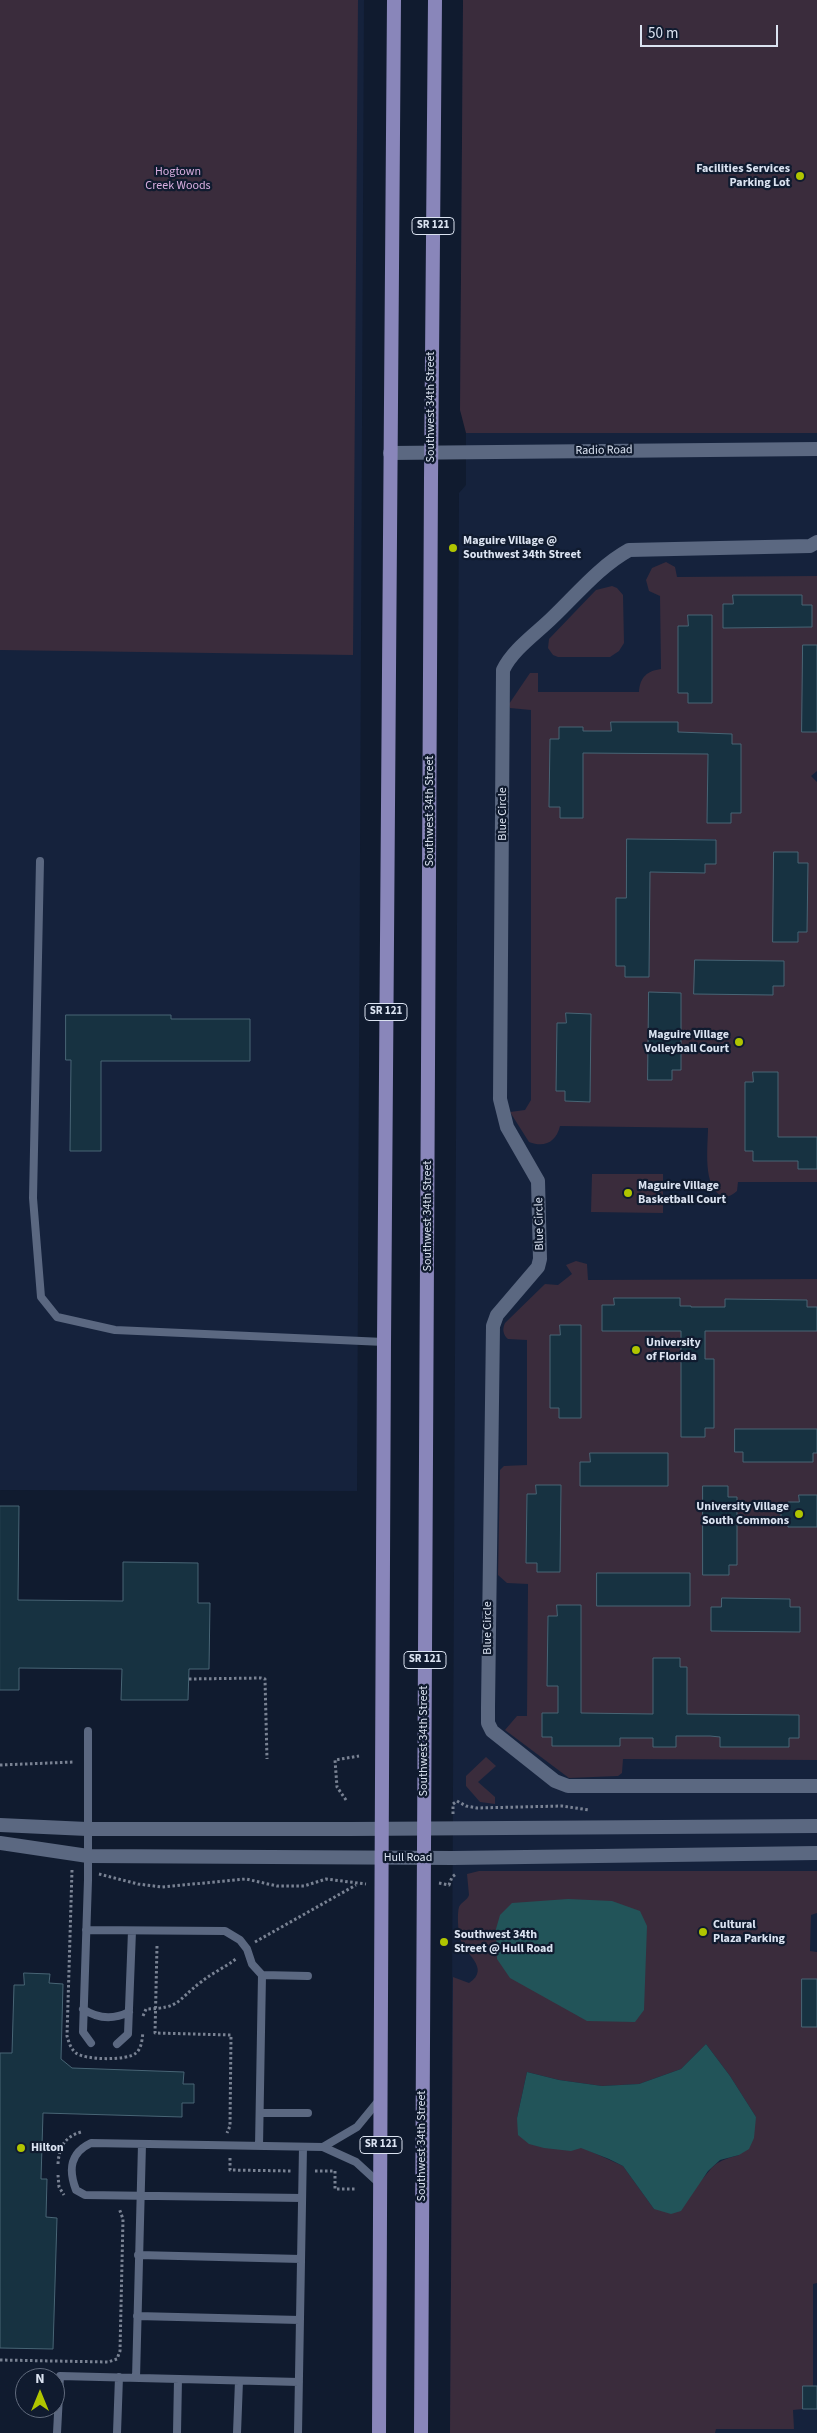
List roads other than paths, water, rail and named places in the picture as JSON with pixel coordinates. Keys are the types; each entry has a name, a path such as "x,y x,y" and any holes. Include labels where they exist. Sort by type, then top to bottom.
{"main road":[{"name":"SR 121","path":"379,2433 384,1342 394,0"},
{"name":"Southwest 34th Street","path":"421,2433 435,0"}],"street":[{"name":"Radio Road","path":"390,452 817,448"},
{"name":"Blue Circle","path":"817,542 810,546 629,550 606,567 539,630 512,657 503,670 500,1099 507,1127 538,1181 540,1250 538,1267 497,1315 493,1326 488,1697 488,1723 492,1732 562,1785 817,1786"},
{"path":"0,1825 87,1828 817,1826"},
{"name":"Hull Road","path":"0,1843 88,1856 424,1858 817,1853"}],"lane":[{"path":"40,861 33,1198 41,1297 57,1317 115,1330 384,1342"},
{"path":"88,1732 88,1856 83,2032 91,2043"},
{"path":"86,1930 225,1931 240,1940 247,1949 252,1964 262,1975 259,2146"},
{"path":"117,2044 128,2034 132,1931"},
{"path":"262,1975 308,1976"},
{"path":"84,2008 95,2017 118,2017 129,2012"},
{"path":"323,2147 357,2127 381,2098"},
{"path":"260,2113 308,2113"},
{"path":"302,2198 85,2195 76,2190 72,2179 73,2162 78,2149 91,2143 323,2147 356,2162 380,2185"},
{"path":"136,2378 142,2144"},
{"path":"298,2433 303,2147"},
{"path":"138,2255 301,2259"},
{"path":"137,2316 300,2320"},
{"path":"57,2433 60,2376 299,2382"},
{"path":"117,2433 119,2377"},
{"path":"177,2433 178,2379"},
{"path":"237,2433 239,2380"}],"place":[{"name":"Facilities Services Parking Lot","path":"800,176"},
{"name":"Maguire Village @ Southwest 34th Street","path":"453,548"},
{"name":"Maguire Village Volleyball Court","path":"739,1042"},
{"name":"Maguire Village Basketball Court","path":"628,1193"},
{"name":"University of Florida","path":"636,1350"},
{"name":"University Village South Commons","path":"799,1514"},
{"name":"Cultural Plaza Parking","path":"703,1932"},
{"name":"Southwest 34th Street @ Hull Road","path":"444,1942"},
{"name":"Hilton","path":"21,2148"}],"park label":[{"name":"Hogtown Creek Woods","path":"178,179"}]}
